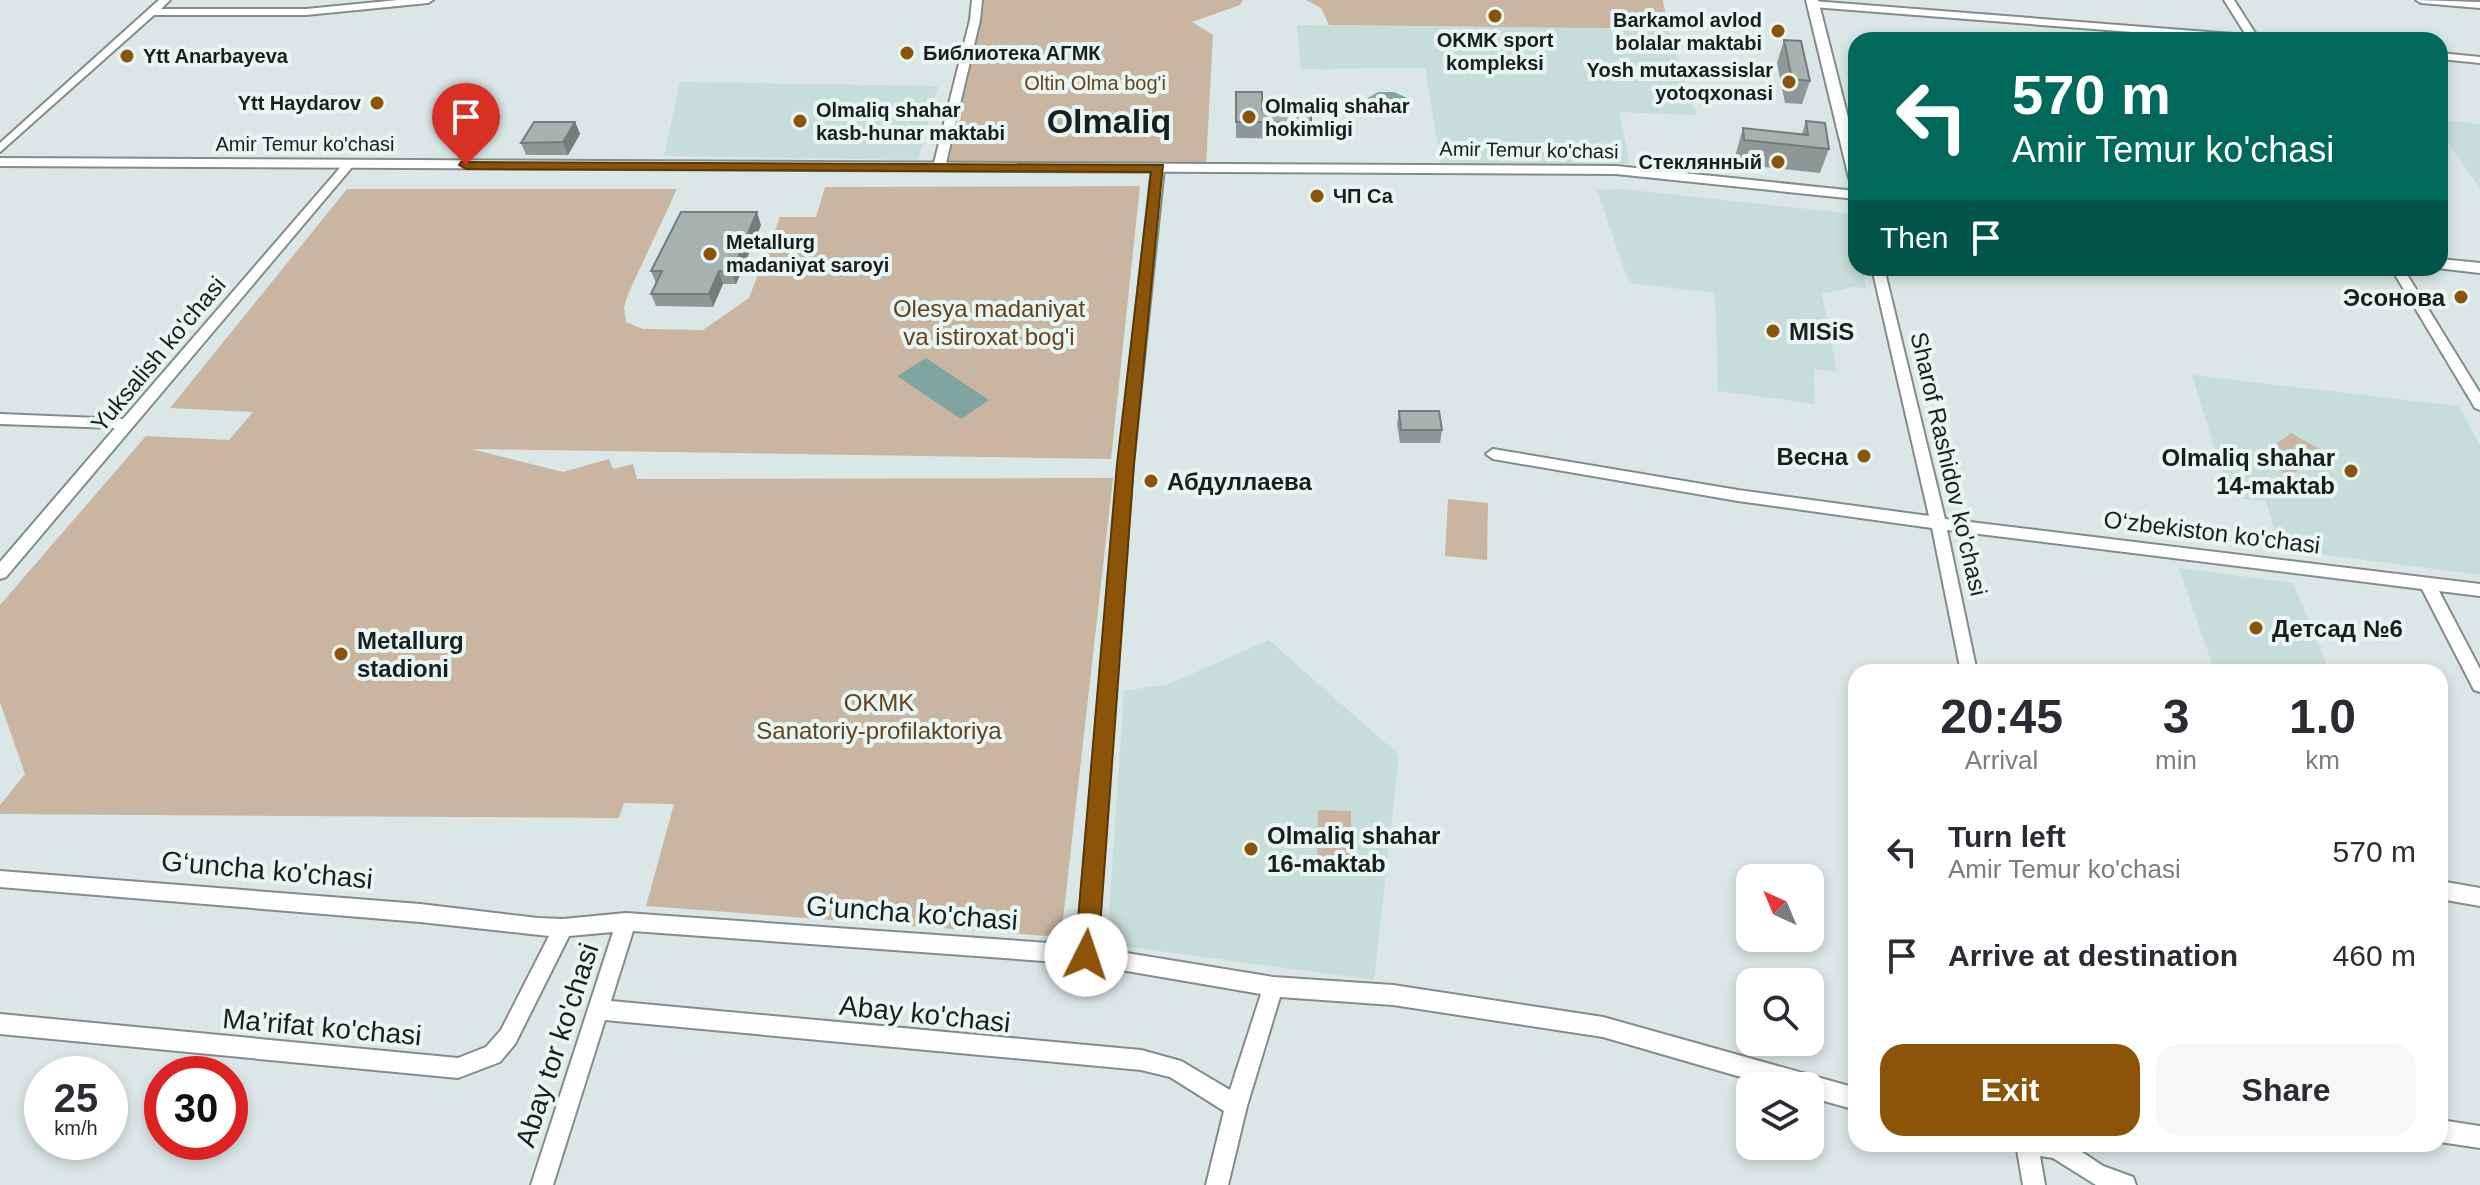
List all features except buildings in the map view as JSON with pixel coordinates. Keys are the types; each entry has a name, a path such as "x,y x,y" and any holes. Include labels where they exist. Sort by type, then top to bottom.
{"main road":[{"path":"1812,2 1848,146"},
{"name":"Amir Temur ko'chasi","path":"0,162 349,164 642,172"},
{"name":"Amir Temur ko'chasi","path":"832,172 939,167 1158,174 1616,170 1848,194"},
{"name":"Amir Temur ko'chasi","path":"0,173 338,177 642,172 1158,174 1627,182 1848,204"},
{"path":"2448,256 2480,259"},
{"path":"2448,265 2480,268"}],"street":[{"path":"0,149 165,0"},
{"path":"152,12 317,12 428,0"},
{"path":"939,167 975,20 977,0"},
{"path":"2229,0 2250,32"},
{"path":"2421,0 2480,5"},
{"path":"1812,2 2170,32"},
{"path":"2448,57 2480,60"},
{"name":"Yuksalish ko'chasi","path":"0,573 349,164"},
{"path":"1086,955 1126,464 1158,174"},
{"name":"Sharof Rashidov ko'chasi","path":"1880,276 1938,522 1967,664"},
{"path":"2402,276 2480,405"},
{"path":"0,419 127,424"},
{"name":"O‘zbekiston ko'chasi","path":"1493,454 1617,477 1938,522 2480,590"},
{"path":"2427,584 2480,685"},
{"name":"G‘uncha ko'chasi","path":"0,879 420,913 563,928 626,922 1086,955 1273,987 1393,995 1603,1027 1760,1072"},
{"path":"2448,891 2480,897"},
{"name":"Abay tor ko'chasi","path":"542,1185 626,922"},
{"name":"Ma’rifat ko'chasi","path":"0,1024 458,1068 493,1055 508,1037 563,928"},
{"path":"1217,1185 1236,1106 1273,987"},
{"name":"Abay ko'chasi","path":"598,1010 1141,1060 1174,1068 1236,1106"},
{"name":"G‘uncha ko'chasi","path":"1824,1090 1848,1097"},
{"path":"2448,1132 2480,1137"},
{"path":"2029,1152 2034,1185"},
{"path":"2065,1152 2096,1174 2125,1185"}],"shaded area":[{"path":"1297,25 1668,29 1696,115 1619,112 1630,164 1441,165 1425,68 1301,69"},
{"name":"Olmaliq shahar kasb-hunar maktabi","path":"680,82 938,86 918,160 664,156"},
{"path":"2448,121 2480,124 2480,188 2448,143"},
{"name":"MISiS","path":"1620,189 1848,213 1848,276 1864,276 1866,288 1852,287 1822,294 1837,372 1814,369 1815,404 1718,391 1715,293 1629,283 1597,190"},
{"name":"Olmaliq shahar 14-maktab","path":"2192,375 2458,406 2480,445 2480,575 2280,549 2266,501 2230,497"},
{"name":"Детсад №6","path":"2179,568 2293,583 2327,664 2212,664"},
{"name":"Olmaliq shahar 16-maktab","path":"1269,640 1399,755 1374,980 1107,944 1124,691 1169,684"}],"green space":[{"name":"Oltin Olma bog'i","path":"982,0 1243,0 1240,5 1192,22 1213,35 1206,165 946,165 979,28"},
{"name":"OKMK sport kompleksi","path":"1306,0 1663,0 1668,29 1329,25 1321,8"},
{"path":"1140,186 1111,459 471,449 563,472 609,459 613,469 633,464 637,479 1113,478 1061,937 646,906 674,804 624,803 619,818 0,814 0,805 25,774 0,702 0,605 146,436 229,440 253,412 170,408 347,189 677,189 629,292 624,307 626,322 643,329 703,330 749,298 780,217 816,217 825,187"},
{"path":"2291,433 2323,451 2290,476 2258,457"},
{"path":"1448,499 1488,503 1487,560 1445,556"},
{"path":"1318,810 1351,811 1351,863 1317,862"}],"water":[{"path":"1378,92 1394,92 1407,98 1408,106 1388,112 1368,106 1368,98"},
{"path":"926,358 989,400 961,419 897,376"}],"place":[{"name":"OKMK sport kompleksi","path":"1495,16"},
{"name":"Barkamol avlod bolalar maktabi","path":"1778,31"},
{"name":"Библиотека АГМК","path":"907,53"},
{"name":"Ytt Anarbayeva","path":"127,56"},
{"name":"Yosh mutaxassislar yotoqxonasi","path":"1789,82"},
{"name":"Ytt Haydarov","path":"377,103"},
{"name":"Olmaliq shahar hokimligi","path":"1249,117"},
{"name":"Olmaliq shahar kasb-hunar maktabi","path":"800,121"},
{"name":"Стеклянный","path":"1778,162"},
{"name":"ЧП Са","path":"1317,196"},
{"name":"Metallurg madaniyat saroyi","path":"710,254"},
{"name":"Эсонова","path":"2461,297"},
{"name":"MISiS","path":"1773,331"},
{"name":"Весна","path":"1864,456"},
{"name":"Olmaliq shahar 14-maktab","path":"2351,471"},
{"name":"Абдуллаева","path":"1151,481"},
{"name":"Детсад №6","path":"2256,628"},
{"name":"Metallurg stadioni","path":"341,654"},
{"name":"Olmaliq shahar 16-maktab","path":"1251,849"}],"district":[{"name":"Olmaliq","path":"1109,121"}],"route":[{"path":"466,165 1158,168 1126,464 1086,955"}],"park label":[{"name":"Olesya madaniyat va istiroxat bog'i","path":"989,322"},
{"name":"OKMK Sanatoriy-profilaktoriya","path":"879,716"}]}
